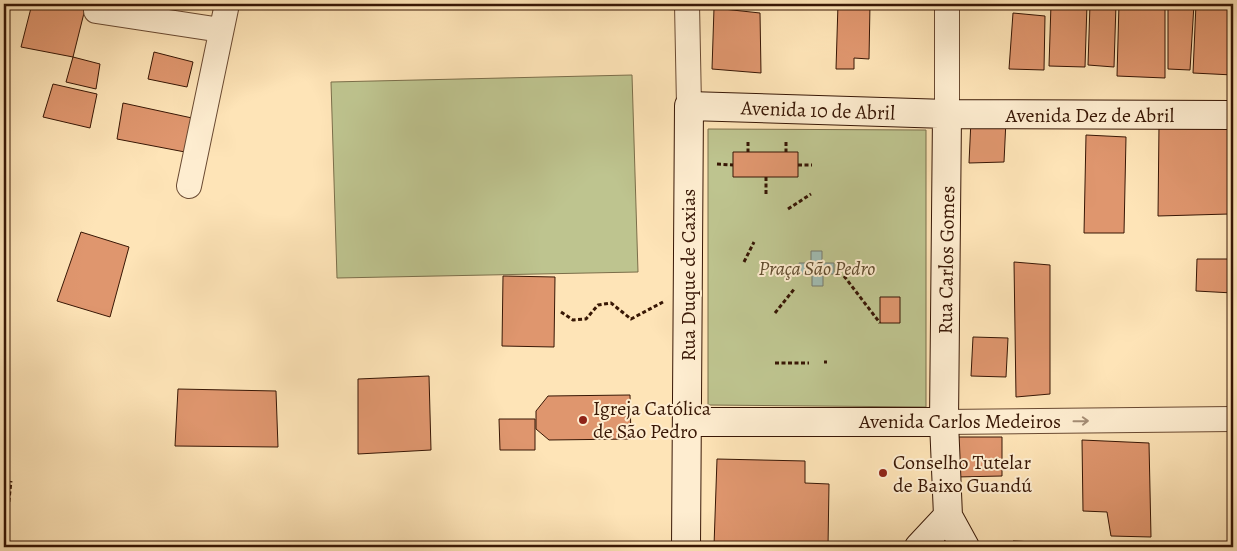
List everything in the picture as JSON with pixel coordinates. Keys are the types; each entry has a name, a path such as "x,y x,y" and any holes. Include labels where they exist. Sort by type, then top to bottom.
{"street":[{"path":"189,186 227,4"},
{"name":"Rua Duque de Caxias","path":"686,547 688,4"},
{"name":"Rua Carlos Gomes","path":"947,4 944,422 948,516"},
{"path":"96,11 221,30"},
{"name":"Avenida 10 de Abril","path":"689,106 947,114"},
{"name":"Avenida Dez de Abril","path":"947,114 1233,115"},
{"name":"Avenida Carlos Medeiros","path":"687,422 1233,419"},
{"path":"919,547 948,516 965,547"}],"path":[{"path":"748,142 748,152"},
{"path":"786,142 786,152"},
{"path":"717,164 733,165"},
{"path":"798,165 812,165"},
{"path":"766,177 766,195"},
{"path":"788,209 811,194"},
{"path":"744,262 754,242"},
{"path":"844,276 880,323"},
{"path":"775,312 795,288"},
{"path":"561,312 573,320 586,319 598,306 610,303 631,319 664,302"},
{"path":"775,363 810,363"},
{"path":"4,547 11,481"}],"green space":[{"path":"632,75 638,272 337,278 331,82"},
{"name":"Praça São Pedro","path":"708,129 926,130 926,407 708,405"}],"water":[{"path":"811,251 822,251 822,263 834,263 834,274 823,274 823,286 812,286 812,274 799,274 799,263 811,263"}],"building":[{"path":"32,4 86,5 73,57 21,47"},
{"path":"838,4 870,4 869,59 854,58 854,69 836,69"},
{"path":"1051,4 1087,4 1085,67 1049,66"},
{"path":"1090,4 1116,4 1114,67 1088,65"},
{"path":"1119,4 1165,4 1165,78 1117,76"},
{"path":"1168,4 1194,4 1190,70 1168,69"},
{"path":"1196,4 1233,4 1233,75 1193,73"},
{"path":"714,8 760,13 761,73 712,69"},
{"path":"1013,13 1045,16 1044,70 1009,69"},
{"path":"154,52 193,62 187,87 148,79"},
{"path":"73,57 100,64 96,89 66,82"},
{"path":"53,84 97,94 90,128 43,117"},
{"path":"123,103 192,118 185,152 117,139"},
{"path":"971,120 1006,120 1004,162 969,163"},
{"path":"1159,125 1229,125 1229,214 1158,216"},
{"path":"1086,135 1126,137 1124,233 1084,233"},
{"path":"733,152 798,152 798,177 733,177"},
{"path":"1229,173 1233,173 1233,259 1229,214"},
{"path":"81,232 129,247 110,317 57,301"},
{"path":"1197,259 1233,259 1233,293 1196,291"},
{"path":"1014,262 1050,265 1050,394 1016,397"},
{"path":"503,276 555,277 554,347 502,346"},
{"path":"880,297 900,297 900,323 880,323"},
{"path":"973,337 1008,338 1006,377 971,376"},
{"path":"429,376 431,450 358,454 358,379"},
{"path":"178,389 276,391 278,447 175,446"},
{"name":"Igreja Católica de São Pedro","path":"630,395 631,439 549,440 536,429 536,411 548,396"},
{"path":"499,419 535,419 535,450 500,450"},
{"path":"957,437 1002,437 1002,476 956,477"},
{"path":"1082,440 1149,443 1151,537 1111,536 1107,512 1083,511"},
{"path":"717,459 805,461 805,483 829,484 828,547 714,546"},
{"path":"1013,541 1081,544 1081,547 1012,547"}],"place":[{"name":"Igreja Católica de São Pedro","path":"583,420"},
{"name":"Conselho Tutelar de Baixo Guandú","path":"883,473"}]}
